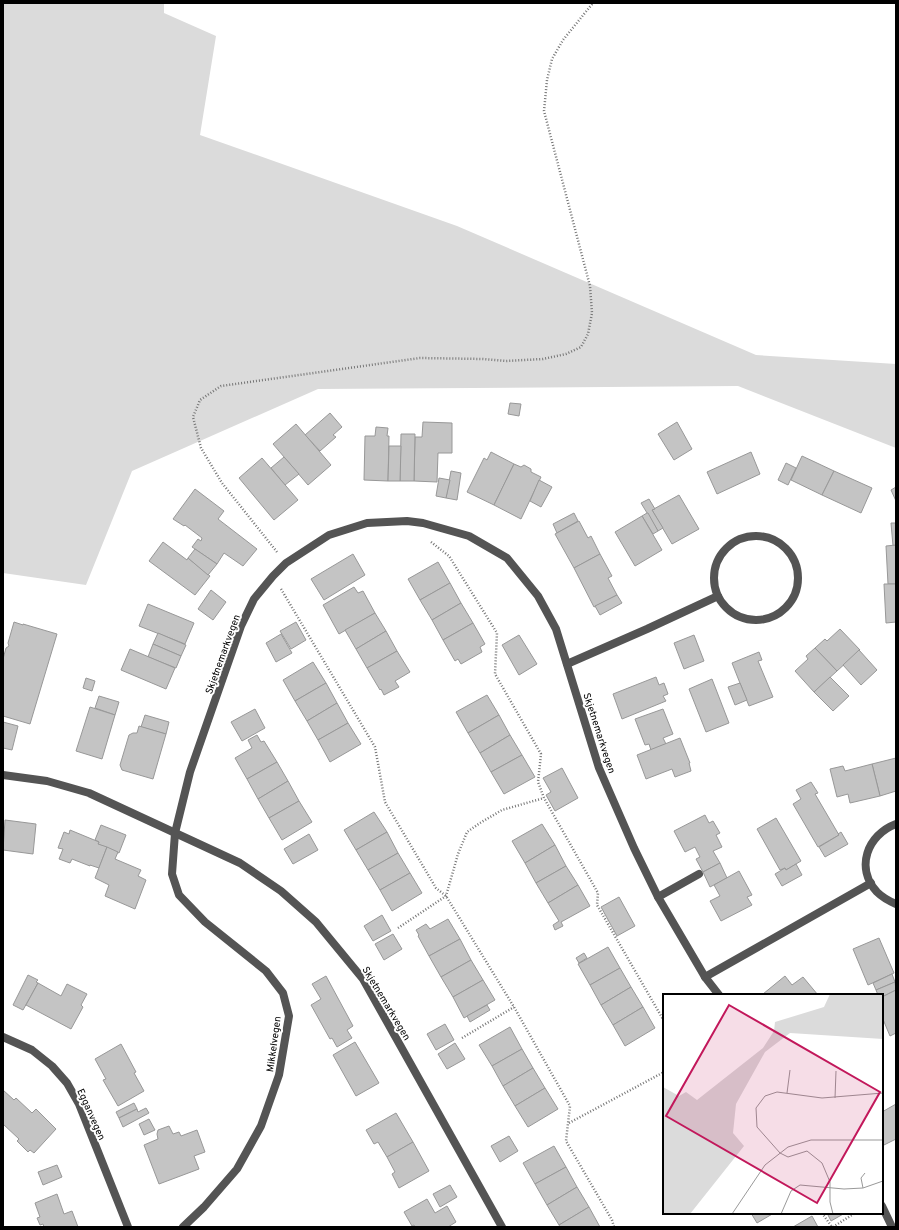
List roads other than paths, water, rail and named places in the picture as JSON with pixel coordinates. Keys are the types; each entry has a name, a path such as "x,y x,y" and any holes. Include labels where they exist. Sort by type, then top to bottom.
{"street":[{"name":"Skjetnemarkvegen","path":"175,833 190,772 241,626 254,599 273,576 286,563 329,535 367,523 407,521 423,523 469,536 507,558 538,596 556,629 599,768 634,848 658,897 705,977 718,994"},
{"path":"755,536 768,538 779,543 793,558 798,573 796,589 792,600 783,610 772,616 760,620 747,619 735,614 725,606 718,596 714,573 717,562 720,556 732,544 743,538 755,536"},
{"path":"567,664 718,596"},
{"name":"Skjetnemarkvegen","path":"3,775 47,781 89,793 240,863 281,891 321,928 363,979 502,1227"},
{"path":"896,824 887,827 877,835 870,846 866,858 866,871 871,883 882,896 896,904"},
{"name":"Mikkelvegen","path":"175,833 172,874 179,895 205,922 266,971 283,993 289,1016 279,1075 261,1126 237,1169 204,1207 184,1227"},
{"path":"658,897 699,874"},
{"path":"705,977 871,883"},
{"name":"Egganvegen","path":"3,1037 32,1050 52,1066 66,1083 79,1104 128,1227"},
{"path":"883,1208 892,1227"}]}
